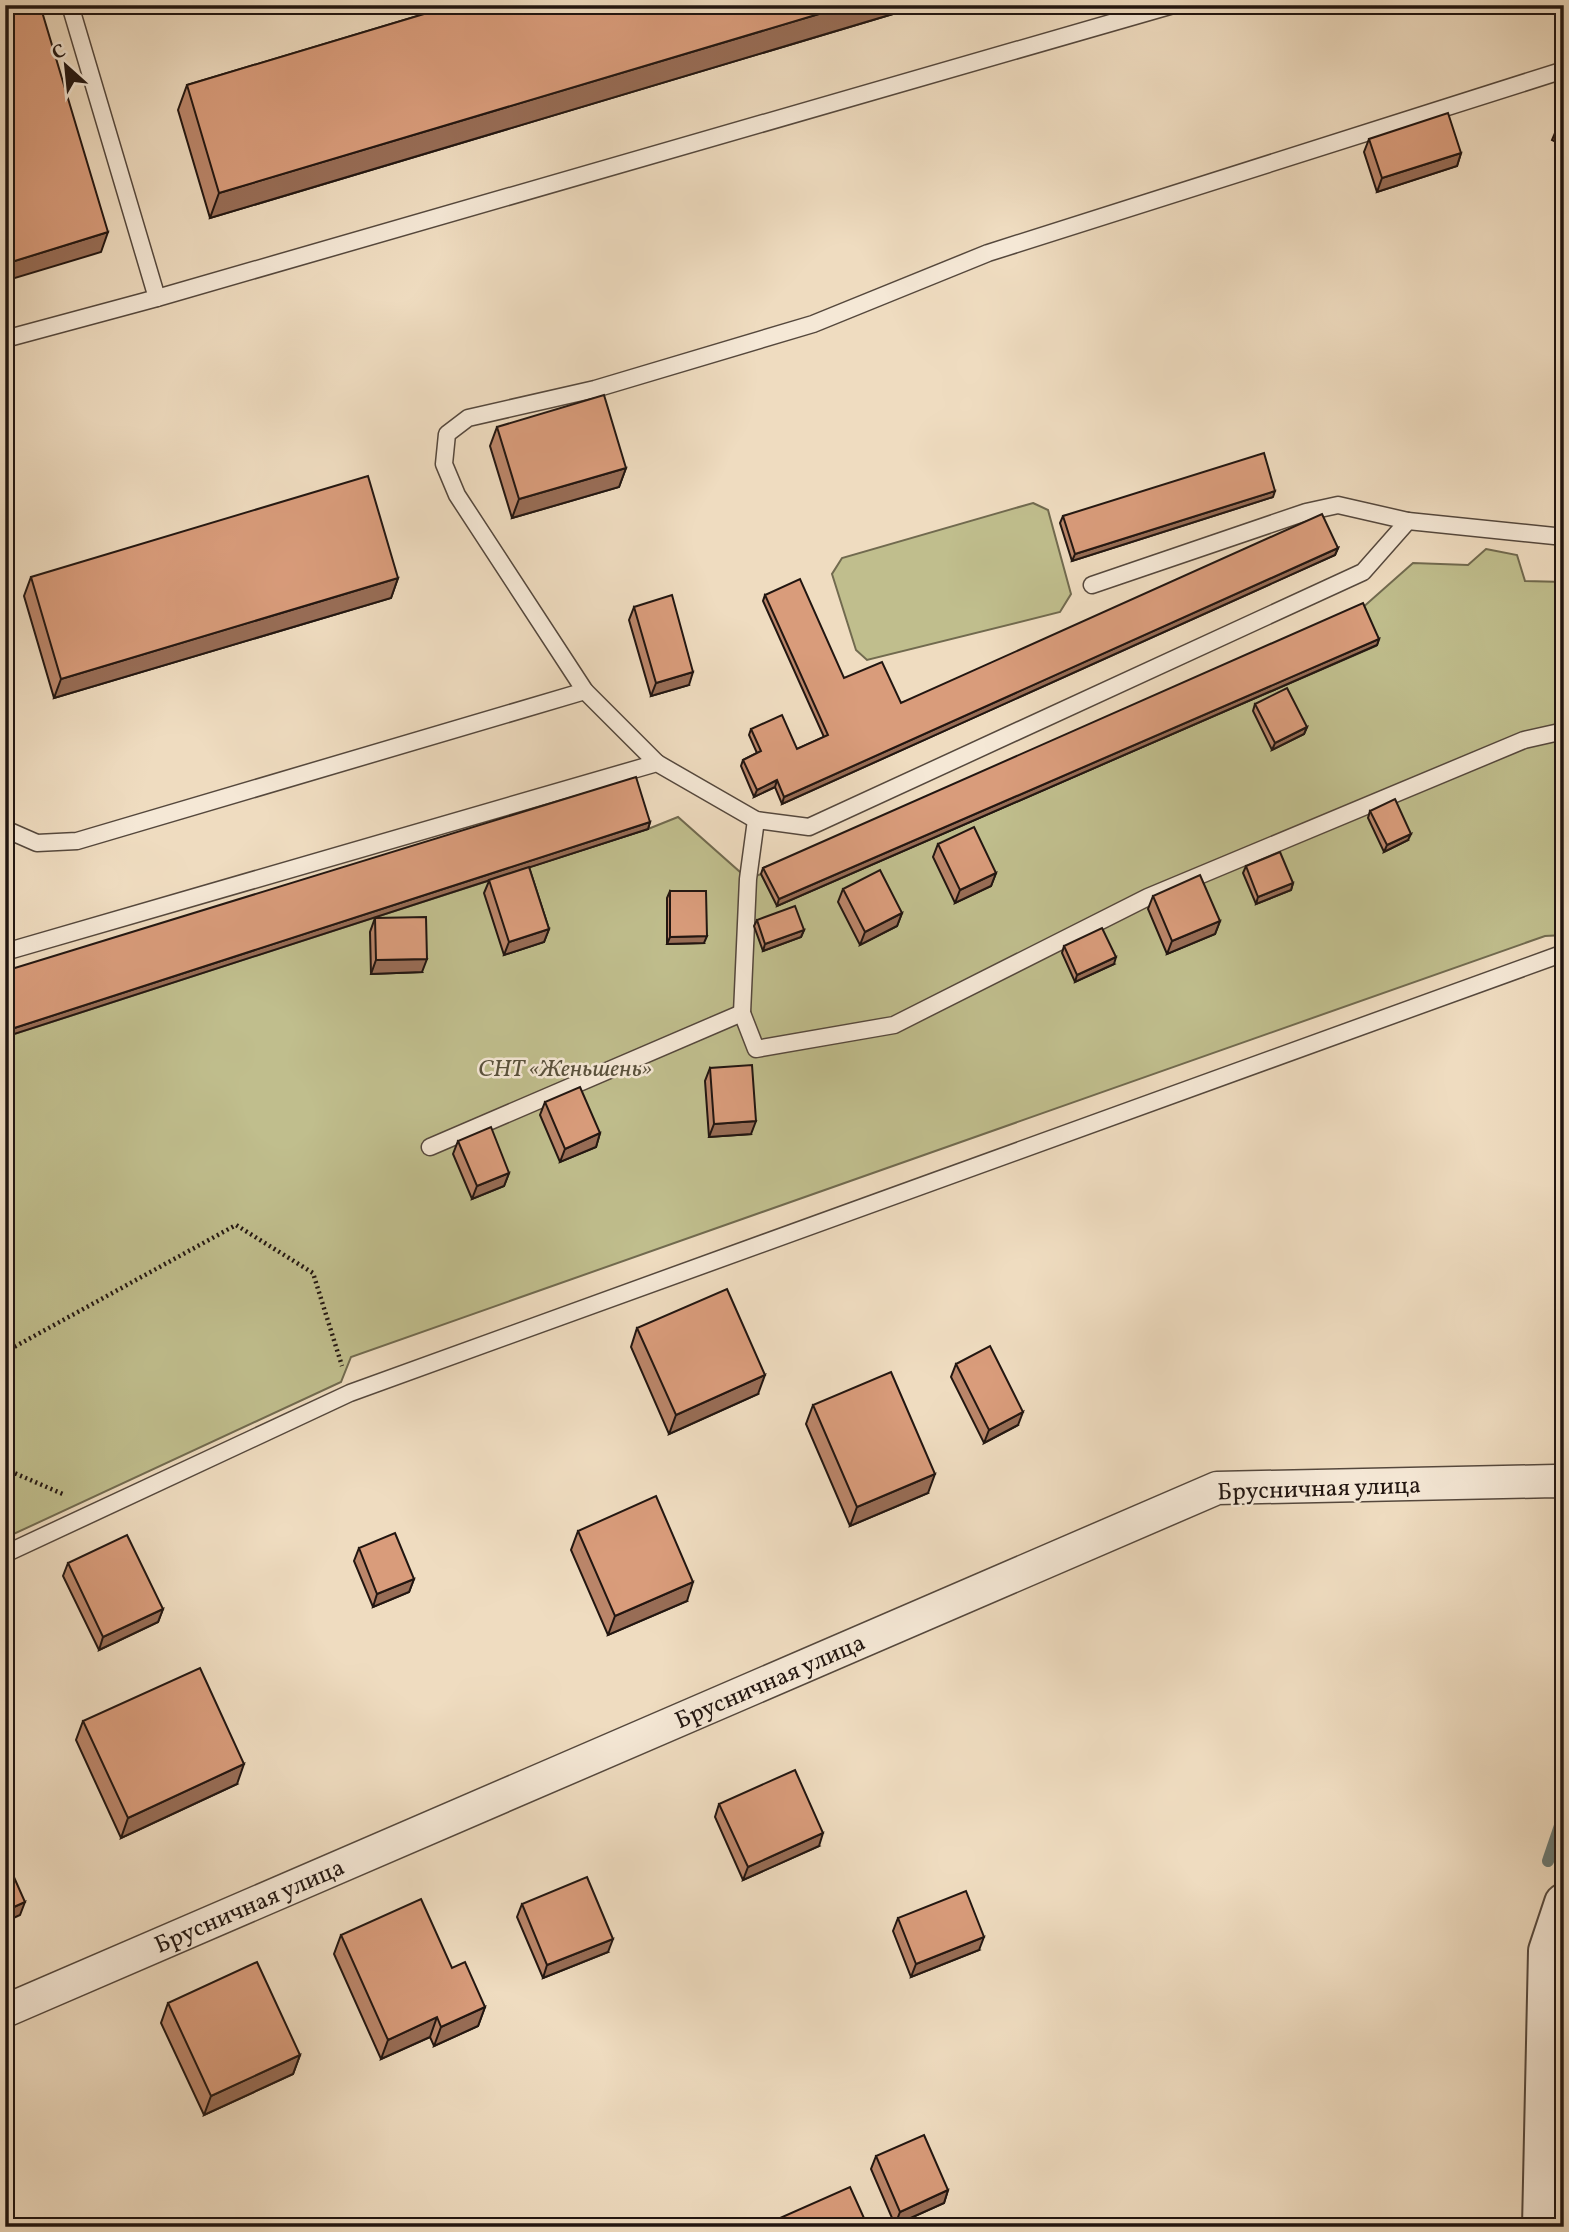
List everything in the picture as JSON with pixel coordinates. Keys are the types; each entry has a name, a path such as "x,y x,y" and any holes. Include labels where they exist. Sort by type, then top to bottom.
{"street":[{"name":"Брусничная улица","path":"5,2011 1217,1488 1542,1481 1564,1483"},
{"path":"1542,2227 1548,1951 1564,1903"}],"lane":[{"path":"70,5 157,298"},
{"path":"5,339 157,298 1173,5"},
{"path":"1408,521 1363,572 809,827 756,820 657,764 585,691 457,495 444,464 447,434 468,418 595,389 813,324 988,253 1564,70"},
{"path":"1092,585 1307,512 1338,505 1408,521 1564,537"},
{"path":"5,829 37,843 77,841 585,691"},
{"path":"756,820 748,879 742,1013 755,1049 894,1025 1148,897 1524,740 1564,731"},
{"path":"5,953 657,764"},
{"path":"5,1554 350,1393 1564,953"},
{"path":"430,1147 742,1013"}],"path":[{"path":"5,1352 236,1225 313,1273 350,1393"},
{"path":"5,1469 102,1510"}],"green space":[{"path":"1033,503 1048,510 1071,594 1060,612 867,660 856,650 832,574 842,558"},
{"name":"СНТ «Женьшень»","path":"1486,549 1517,555 1525,581 1564,582 1564,935 1545,936 351,1357 341,1382 5,1538 5,1037 678,817 748,879 761,874 777,905 1376,646 1361,609 1413,563 1468,565"}],"building":[{"path":"5,5 40,5 108,232 5,264"},
{"path":"454,5 849,5 219,193 187,85"},
{"path":"1448,113 1461,153 1382,178 1369,139"},
{"path":"604,395 626,468 519,499 497,427"},
{"path":"1264,453 1275,491 1075,554 1063,516"},
{"path":"368,476 398,578 61,679 31,577"},
{"path":"1322,514 1338,548 784,797 777,780 757,790 743,760 761,751 751,729 782,715 797,749 828,735 765,595 800,579 844,678 882,662 901,703"},
{"path":"672,595 693,672 656,683 634,607"},
{"path":"1363,603 1379,639 779,899 763,868"},
{"path":"1287,688 1307,727 1275,743 1255,704"},
{"path":"636,777 650,822 5,1031 5,971"},
{"path":"1395,799 1411,834 1387,845 1370,811"},
{"path":"974,827 996,873 960,890 938,844"},
{"path":"1280,852 1293,883 1258,897 1246,866"},
{"path":"529,867 549,929 509,942 489,880"},
{"path":"880,870 902,913 865,932 843,889"},
{"path":"1200,875 1220,921 1172,941 1153,896"},
{"path":"670,891 706,891 707,936 670,937"},
{"path":"795,906 804,930 765,944 757,920"},
{"path":"426,917 427,959 376,960 375,918"},
{"path":"1102,928 1116,957 1077,975 1064,946"},
{"path":"752,1065 756,1121 714,1124 710,1068"},
{"path":"580,1087 600,1133 565,1149 545,1102"},
{"path":"491,1127 509,1173 477,1186 458,1141"},
{"path":"727,1289 765,1375 676,1415 637,1328"},
{"path":"990,1346 1023,1412 989,1430 956,1364"},
{"path":"891,1372 935,1474 857,1507 813,1405"},
{"path":"656,1496 693,1582 615,1616 578,1531"},
{"path":"395,1533 414,1579 377,1594 359,1548"},
{"path":"127,1535 163,1609 103,1637 68,1563"},
{"path":"200,1668 244,1764 128,1818 83,1721"},
{"path":"795,1770 823,1833 748,1867 719,1804"},
{"path":"5,1857 25,1902 5,1911"},
{"path":"587,1877 613,1939 547,1965 522,1904"},
{"path":"966,1891 984,1937 916,1964 898,1918"},
{"path":"421,1899 452,1968 465,1962 485,2007 441,2027 437,2017 388,2040 341,1935"},
{"path":"257,1962 300,2055 211,2096 168,2003"},
{"path":"924,2135 948,2190 900,2212 876,2156"},
{"path":"850,2187 868,2227 784,2227 780,2218"},
{"path":"738,2220 741,2227 723,2227"}],"waterway":[{"path":"1548,1861 1564,1814"}]}
